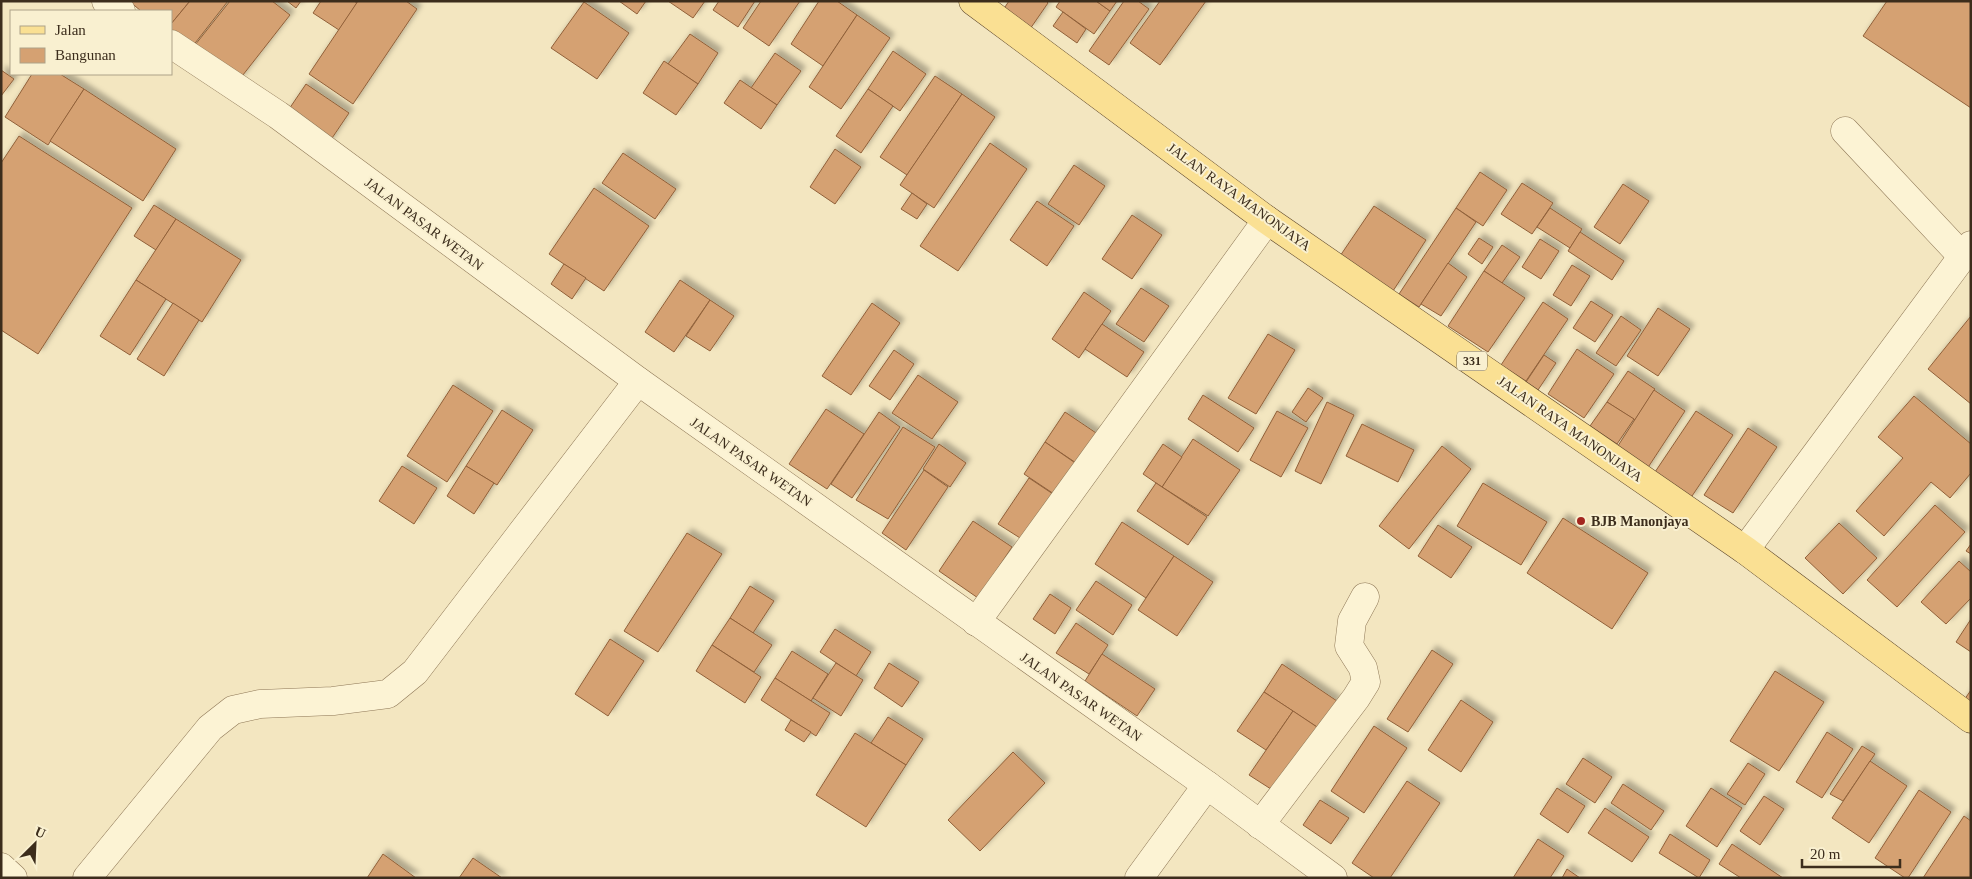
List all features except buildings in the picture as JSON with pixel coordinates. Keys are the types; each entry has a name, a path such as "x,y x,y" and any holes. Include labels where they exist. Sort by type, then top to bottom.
{"main road":[{"name":"JALAN RAYA MANONJAYA","path":"973,1 1267,220 1745,550 1971,719"}],"street":[{"path":"106,1 120,10"},
{"name":"JALAN PASAR WETAN","path":"172,45 278,115 638,382 1207,785 1333,878"},
{"path":"1745,550 1966,250 1845,131"},
{"path":"976,622 1267,220"},
{"path":"87,878 210,728 233,710 260,704 333,701 388,694 415,672 638,382"},
{"path":"1260,825 1366,682 1363,668 1349,646 1352,621 1365,597"},
{"path":"1139,878 1207,785"},
{"path":"1,867 13,878"}],"place":[{"name":"BJB Manonjaya","path":"1581,521"}]}
